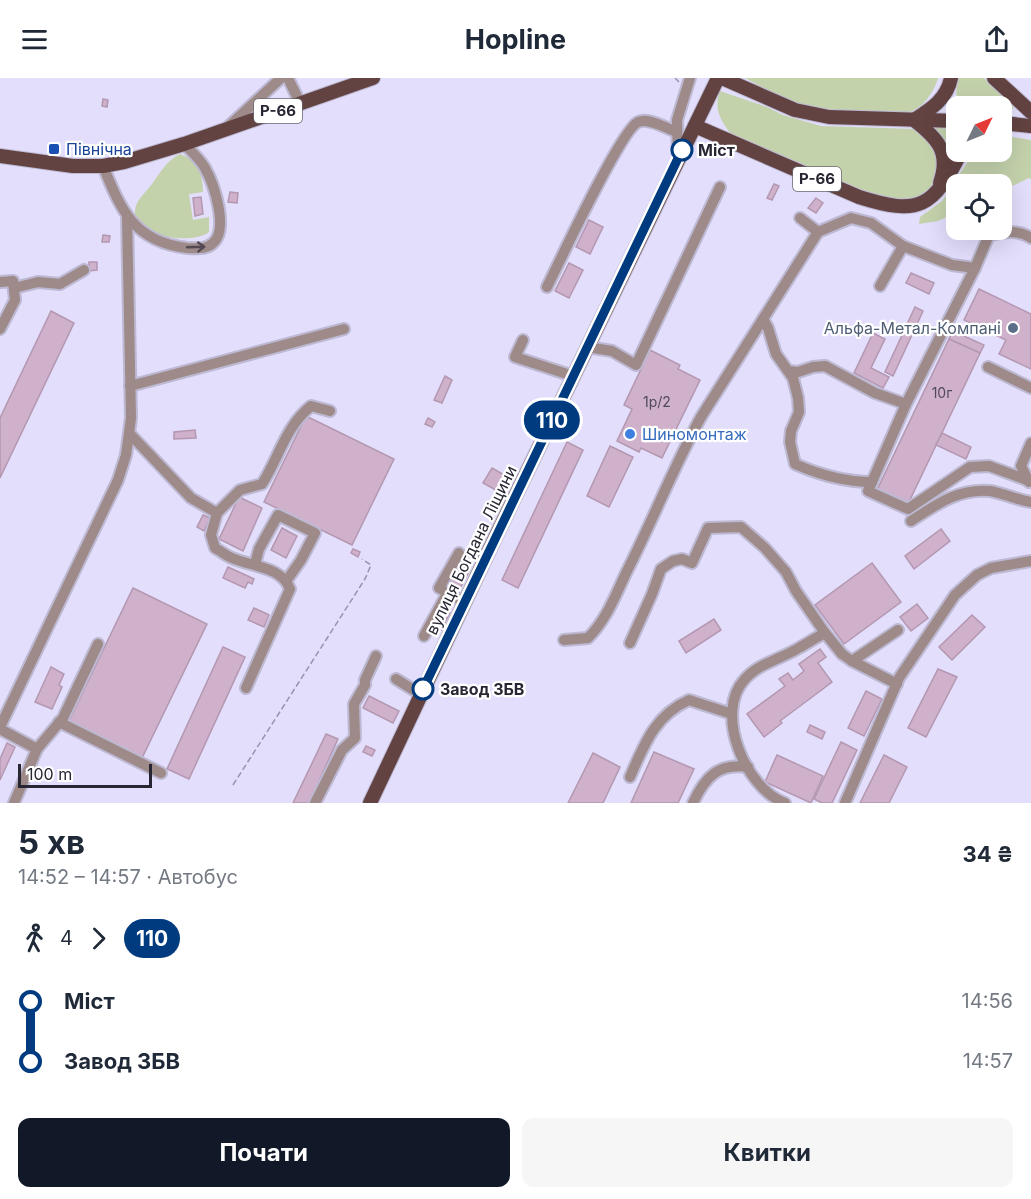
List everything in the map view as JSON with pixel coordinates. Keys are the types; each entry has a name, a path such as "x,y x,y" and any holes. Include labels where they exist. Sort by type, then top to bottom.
{"main road":[{"name":"Р-66","path":"0,156 73,166 103,166 184,144 373,78"},
{"path":"720,78 795,110 829,117 946,121"},
{"name":"вулиця Богдана Ліщини","path":"370,803 587,347 720,78"},
{"path":"914,120 944,97 951,78"},
{"path":"994,78 1031,112"},
{"path":"914,120 927,130 940,146 944,164 939,188"},
{"path":"1012,124 1031,126"},
{"name":"Р-66","path":"695,126 859,197 888,206 913,207 923,203 939,188"},
{"path":"939,188 956,162"}],"street":[{"path":"226,129 282,78"},
{"path":"288,78 300,103"},
{"path":"680,155 677,120 690,78"},
{"path":"547,287 609,164 629,130 638,122 648,122 677,132"},
{"path":"103,166 127,216 157,242 172,246 203,248 216,240 220,231 220,220 210,180 198,157 184,144"},
{"path":"587,347 612,351 636,365 720,187"},
{"path":"37,749 0,728 118,480 130,434 127,216"},
{"path":"800,218 818,232"},
{"path":"564,640 588,638 606,615 685,445 818,232 850,218 871,224 903,246 952,265 975,268"},
{"path":"1029,482 989,466 970,467 908,509 868,491 906,404 975,268 988,236 1010,231 1031,238"},
{"path":"880,286 903,246"},
{"path":"14,288 39,282 60,284 84,270"},
{"path":"0,282 13,280 15,300 0,329"},
{"path":"763,319 776,354 793,378 799,412 791,431 790,442 795,464 822,476 855,482 872,482"},
{"path":"130,386 344,329"},
{"path":"524,340 515,357 573,376"},
{"path":"789,371 798,372 825,366 875,393 906,404"},
{"path":"987,367 1031,388"},
{"path":"246,688 290,589 287,580 274,572 232,558 215,548 211,535 217,513 240,490 262,484 284,438 303,412 310,406 330,411"},
{"path":"130,434 191,498 217,513"},
{"path":"1029,482 1020,466 1031,442"},
{"path":"911,521 950,496 962,493 992,491 1031,502"},
{"path":"255,564 264,539 278,515 315,532 301,560 287,580"},
{"path":"630,643 661,569 673,561 682,559 692,563 708,528 741,527 775,558 825,633 842,654 897,684"},
{"path":"459,553 439,588 465,602"},
{"path":"845,803 897,684 955,595 976,575 991,568 1031,561"},
{"path":"424,636 447,594"},
{"path":"852,661 898,630"},
{"path":"785,803 776,800 764,789 748,767 736,746 732,714 743,680 755,670 825,633"},
{"path":"15,803 37,749 59,722 98,644"},
{"path":"315,803 342,750 355,738 354,704 365,685 376,656"},
{"path":"396,679 420,694"},
{"path":"630,777 653,729 669,711 689,700 732,714"},
{"path":"59,722 161,772"},
{"path":"693,803 705,780 716,772 728,767 748,767"}],"path":[{"path":"233,785 365,579 371,565 362,559"}],"green space":[{"path":"745,78 938,78 924,103 914,110 898,114 870,114 799,104 778,96"},
{"path":"958,78 984,78 1003,96 957,96"},
{"path":"720,91 783,115 821,126 915,129 931,144 935,152 937,168 932,187 926,197 894,205 732,135 719,114 717,103"},
{"path":"931,125 946,126 946,156 942,138"},
{"path":"1012,137 1031,140 1031,179 1012,186 1012,174 960,174 967,162 1012,162"},
{"path":"180,154 195,164 202,180 203,192 189,194 193,220 209,217 209,232 201,236 178,238 153,233 143,228 137,220 135,207 139,200 164,167"},
{"path":"946,195 946,217 919,224 920,217 942,201"}],"building":[{"path":"103,99 108,100 107,107 102,106"},
{"path":"774,184 779,186 772,200 767,198"},
{"path":"230,192 238,193 237,203 228,202"},
{"path":"201,197 203,214 195,216 193,198"},
{"path":"816,198 823,203 816,213 808,208"},
{"path":"589,220 603,227 590,254 576,247"},
{"path":"103,235 110,236 109,242 102,242"},
{"path":"89,262 97,262 97,270 89,271"},
{"path":"569,263 583,270 569,298 555,291"},
{"path":"911,273 934,283 929,294 906,283"},
{"path":"979,289 1031,314 1031,369 999,354 1006,340 964,320"},
{"path":"915,307 923,311 893,376 885,372"},
{"path":"51,311 74,323 0,478 0,418"},
{"path":"953,331 984,345 980,353 949,339"},
{"path":"873,333 885,339 871,368 889,377 883,388 854,373"},
{"path":"949,339 980,353 908,504 877,490"},
{"path":"650,350 680,365 678,369 700,380 662,458 641,448 639,452 617,441 632,409 624,405"},
{"path":"445,376 452,380 442,403 434,400"},
{"path":"306,416 394,459 352,545 264,502"},
{"path":"428,418 435,422 432,427 425,424"},
{"path":"195,430 196,438 174,439 174,432"},
{"path":"942,433 971,447 966,459 936,445"},
{"path":"567,442 583,450 518,588 502,580"},
{"path":"610,446 633,457 609,507 587,496"},
{"path":"492,468 511,479 503,494 483,483"},
{"path":"239,497 262,508 243,551 219,539"},
{"path":"203,515 210,518 204,531 197,527"},
{"path":"282,528 297,536 286,558 271,550"},
{"path":"941,529 950,541 914,569 905,556"},
{"path":"353,549 360,552 358,557 351,553"},
{"path":"872,563 901,602 844,644 815,605"},
{"path":"459,564 470,570 459,590 448,584"},
{"path":"228,567 254,579 252,584 248,582 245,588 223,578"},
{"path":"133,588 207,624 142,758 68,723"},
{"path":"917,604 928,618 911,631 900,617"},
{"path":"254,608 269,615 264,627 248,620"},
{"path":"445,611 450,613 441,630 437,628"},
{"path":"972,615 985,627 952,660 939,647"},
{"path":"714,619 721,630 686,653 679,641"},
{"path":"223,647 245,657 189,779 167,769"},
{"path":"820,649 826,657 818,663 832,682 780,721 782,723 764,737 747,714 785,686 779,679 788,673 793,680 804,671 799,664"},
{"path":"51,667 64,674 59,685 62,687 52,709 35,702"},
{"path":"938,669 957,677 926,737 908,728"},
{"path":"866,691 882,699 864,736 848,728"},
{"path":"369,696 399,711 393,723 363,708"},
{"path":"810,725 825,732 822,739 807,732"},
{"path":"326,734 338,739 309,803 293,803"},
{"path":"841,742 857,750 832,803 822,803 814,799"},
{"path":"7,743 15,747 0,780 0,759"},
{"path":"366,746 375,750 372,756 363,752"},
{"path":"654,752 694,769 678,803 631,803"},
{"path":"593,753 620,767 603,803 568,803"},
{"path":"777,755 823,776 811,803 765,782"},
{"path":"884,755 907,767 889,803 860,803"}],"bus line":[{"name":"110","path":"423,689 682,150"}],"place":[{"name":"Північна","path":"54,149"},
{"name":"Міст","path":"682,150"},
{"name":"Альфа-Метал-Компані","path":"1013,328"},
{"name":"Шиномонтаж","path":"630,434"},
{"name":"Завод ЗБВ","path":"423,689"}]}
